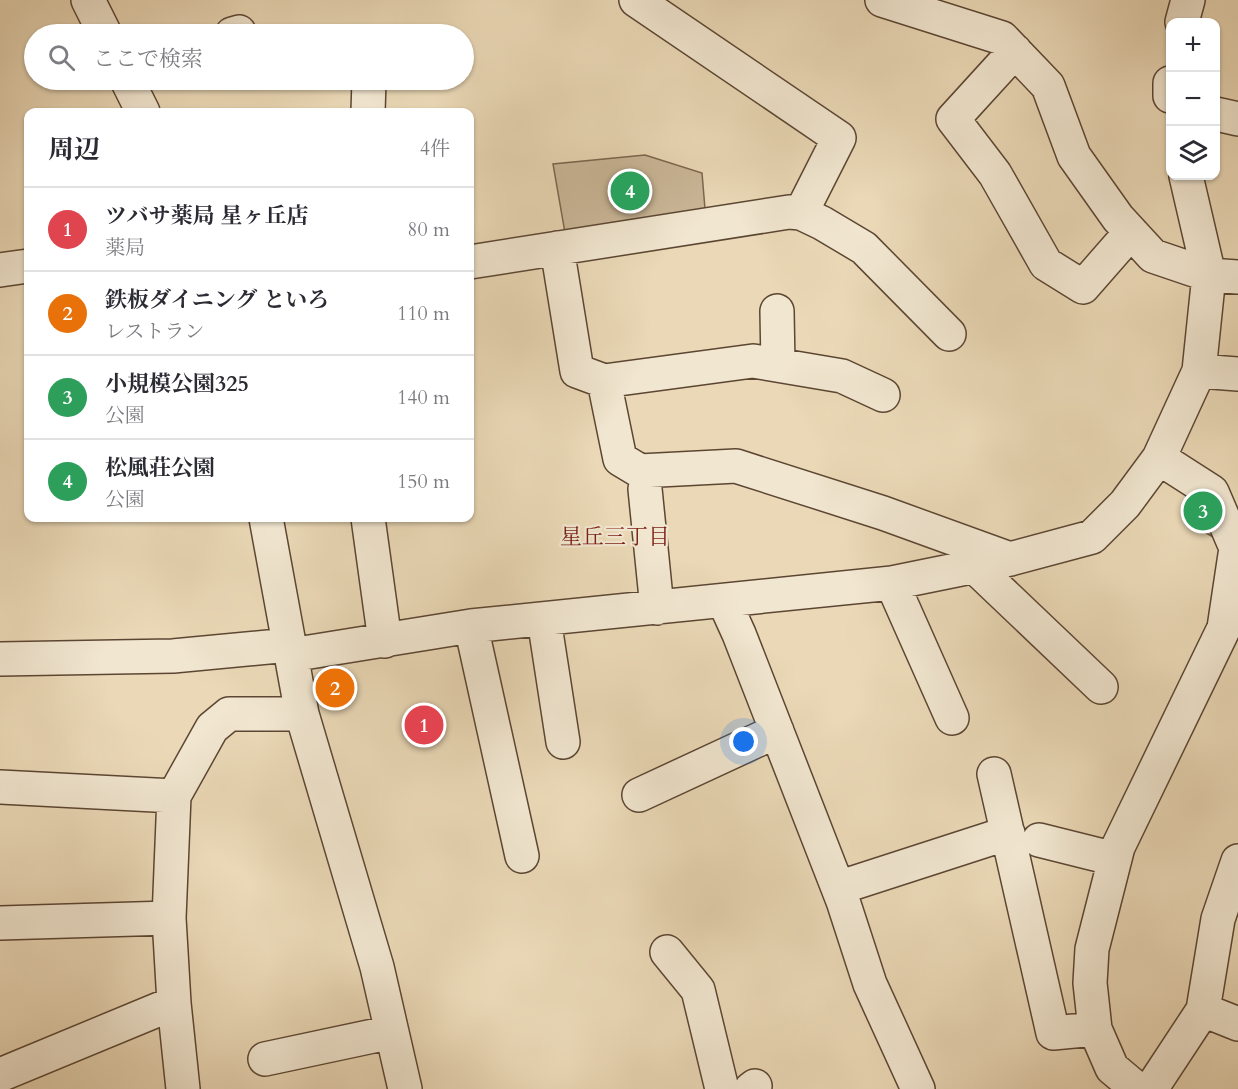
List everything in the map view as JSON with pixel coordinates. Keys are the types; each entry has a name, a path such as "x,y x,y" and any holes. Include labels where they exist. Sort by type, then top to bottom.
{"street":[{"path":"88,0 100,24"},
{"path":"636,0 839,138 801,213"},
{"path":"882,0 1002,38 1047,86 1074,156 1118,218 1153,256 1223,276"},
{"path":"1183,18 1188,0"},
{"path":"1015,51 953,119 995,174 1046,264 1083,287 1131,232"},
{"path":"132,90 141,108"},
{"path":"368,108 369,90"},
{"path":"1220,115 1238,119"},
{"path":"0,659 174,656 290,650 385,641 471,626 892,583 1010,559 1092,537 1125,504 1159,458 1199,371 1223,276 1187,180"},
{"path":"474,261 789,212 801,213 864,248 949,334"},
{"path":"557,248 577,371 604,381 753,361 842,376 884,395"},
{"path":"0,270 24,267"},
{"path":"777,311 778,365"},
{"path":"1199,371 1238,374"},
{"path":"604,381 620,459 640,471 736,466 883,513 1010,559"},
{"path":"1137,1089 1112,1068 1095,1029 1090,983 1092,949 1118,847 1224,628 1236,548 1212,492 1159,458"},
{"path":"645,489 657,608"},
{"path":"267,522 302,714 377,967 405,1089"},
{"path":"369,522 385,641"},
{"path":"975,567 1101,687"},
{"path":"892,583 952,718"},
{"path":"724,601 838,888 870,984 918,1089"},
{"path":"544,619 563,742"},
{"path":"471,626 522,856"},
{"path":"183,1089 174,1004 169,918 174,796 212,728 229,714 302,714"},
{"path":"639,795 777,731"},
{"path":"994,774 1053,1033 1095,1029"},
{"path":"0,787 174,796"},
{"path":"838,888 1008,833"},
{"path":"1039,840 1115,859"},
{"path":"1151,1089 1203,1010 1228,923 1238,861"},
{"path":"0,923 169,918"},
{"path":"667,952 698,990 722,1089"},
{"path":"0,1075 174,1004"},
{"path":"1203,1010 1238,1024"},
{"path":"265,1059 392,1032"}],"shaded area":[{"path":"645,155 702,173 705,209 565,233 553,164"},
{"path":"1190,493 1210,497 1222,542 1190,524"}],"place":[{"name":"松風荘公園","path":"630,191"},
{"name":"小規模公園325","path":"1203,511"},
{"name":"鉄板ダイニング といろ","path":"335,688"},
{"name":"ツバサ薬局 星ヶ丘店","path":"424,725"}],"district":[{"name":"星丘三丁目","path":"615,537"}]}
